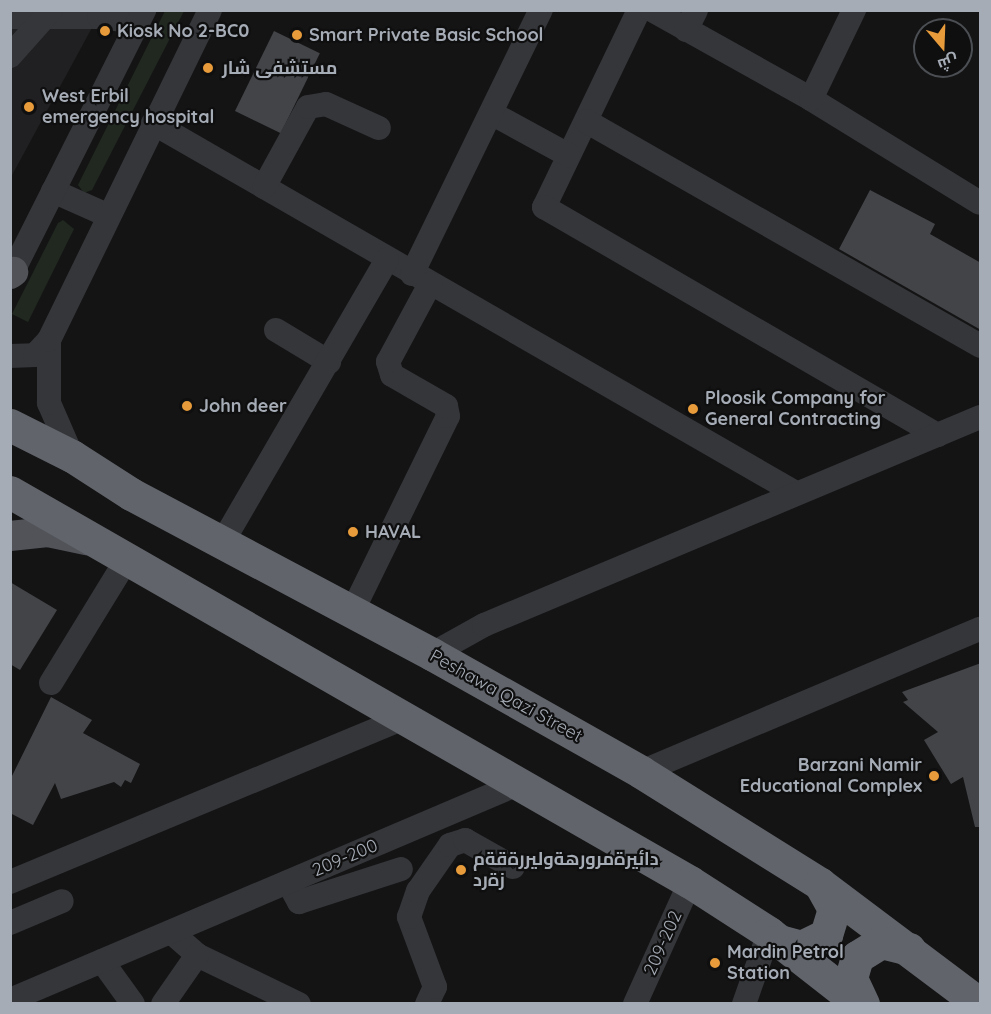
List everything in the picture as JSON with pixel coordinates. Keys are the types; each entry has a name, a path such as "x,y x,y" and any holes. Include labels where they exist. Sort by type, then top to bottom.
{"highway":[{"name":"Peshawa Qazi Street","path":"10,425 72,456 131,494 351,614 432,654 641,772 820,884 980,1004"},
{"path":"10,492 407,717 518,784 690,882 774,937 862,1004"},
{"path":"774,937 801,947 826,935 834,909 820,884"},
{"path":"862,1004 851,978 861,952 887,942 910,950"}],"main road":[{"path":"10,536 48,532 98,543"}],"street":[{"path":"10,356 30,357 49,340 107,215 210,10"},
{"path":"351,614 448,416 446,406 392,375 388,363 491,113 541,10"},
{"path":"639,10 544,207 938,435"},
{"path":"652,10 691,20 811,99 981,203"},
{"path":"811,99 854,10"},
{"path":"10,56 49,14"},
{"path":"10,17 49,14 141,16 53,191 20,238 11,275"},
{"path":"264,187 308,107 326,104 379,128"},
{"path":"491,113 568,155"},
{"path":"586,121 981,346"},
{"path":"153,123 796,493"},
{"path":"53,191 107,215"},
{"path":"222,543 387,259"},
{"path":"276,330 329,362"},
{"path":"49,340 49,403 54,421 72,456"},
{"path":"432,654 484,625 981,417"},
{"path":"51,683 127,559"},
{"path":"641,772 981,629"},
{"path":"10,882 407,717"},
{"name":"209-200","path":"10,1000 518,784"},
{"path":"427,1004 435,987 409,917 418,891 450,845 465,840 513,867"},
{"path":"288,882 299,902 402,869"},
{"name":"209-202","path":"636,1004 690,882"},
{"path":"10,923 62,901"},
{"path":"171,932 197,956 299,1004"},
{"path":"744,1004 774,937"},
{"path":"163,1004 197,956"},
{"path":"102,961 133,1004"}],"shaded area":[{"name":"West Erbil emergency hospital","path":"11,11 101,11 11,177"},
{"path":"165,11 184,11 92,190 84,193 78,185"},
{"path":"63,220 74,229 28,322 12,314 58,223"}],"building":[{"path":"274,31 320,53 281,133 235,111"},
{"path":"870,190 935,224 930,234 981,263 981,330 839,249"},
{"path":"10,582 57,610 20,670 10,664"},
{"path":"981,663 981,827 975,827 963,777 951,784 924,740 938,732 903,702 908,700 902,692"},
{"path":"51,697 92,720 83,733 140,764 131,783 125,780 121,787 114,782 61,799 55,783 33,825 10,813 10,780"}],"place":[{"name":"Kiosk No 2-BC0","path":"105,31"},
{"name":"Smart Private Basic School","path":"297,35"},
{"name":"مستشفى شار","path":"208,68"},
{"name":"West Erbil emergency hospital","path":"29,107"},
{"name":"John deer","path":"187,406"},
{"name":"Ploosik Company for General Contracting","path":"693,409"},
{"name":"HAVAL","path":"353,532"},
{"name":"Barzani Namir Educational Complex","path":"934,776"},
{"name":"دائيرةمرورهةوليررةقةم زةرد","path":"461,870"},
{"name":"Mardin Petrol Station","path":"715,963"}]}
